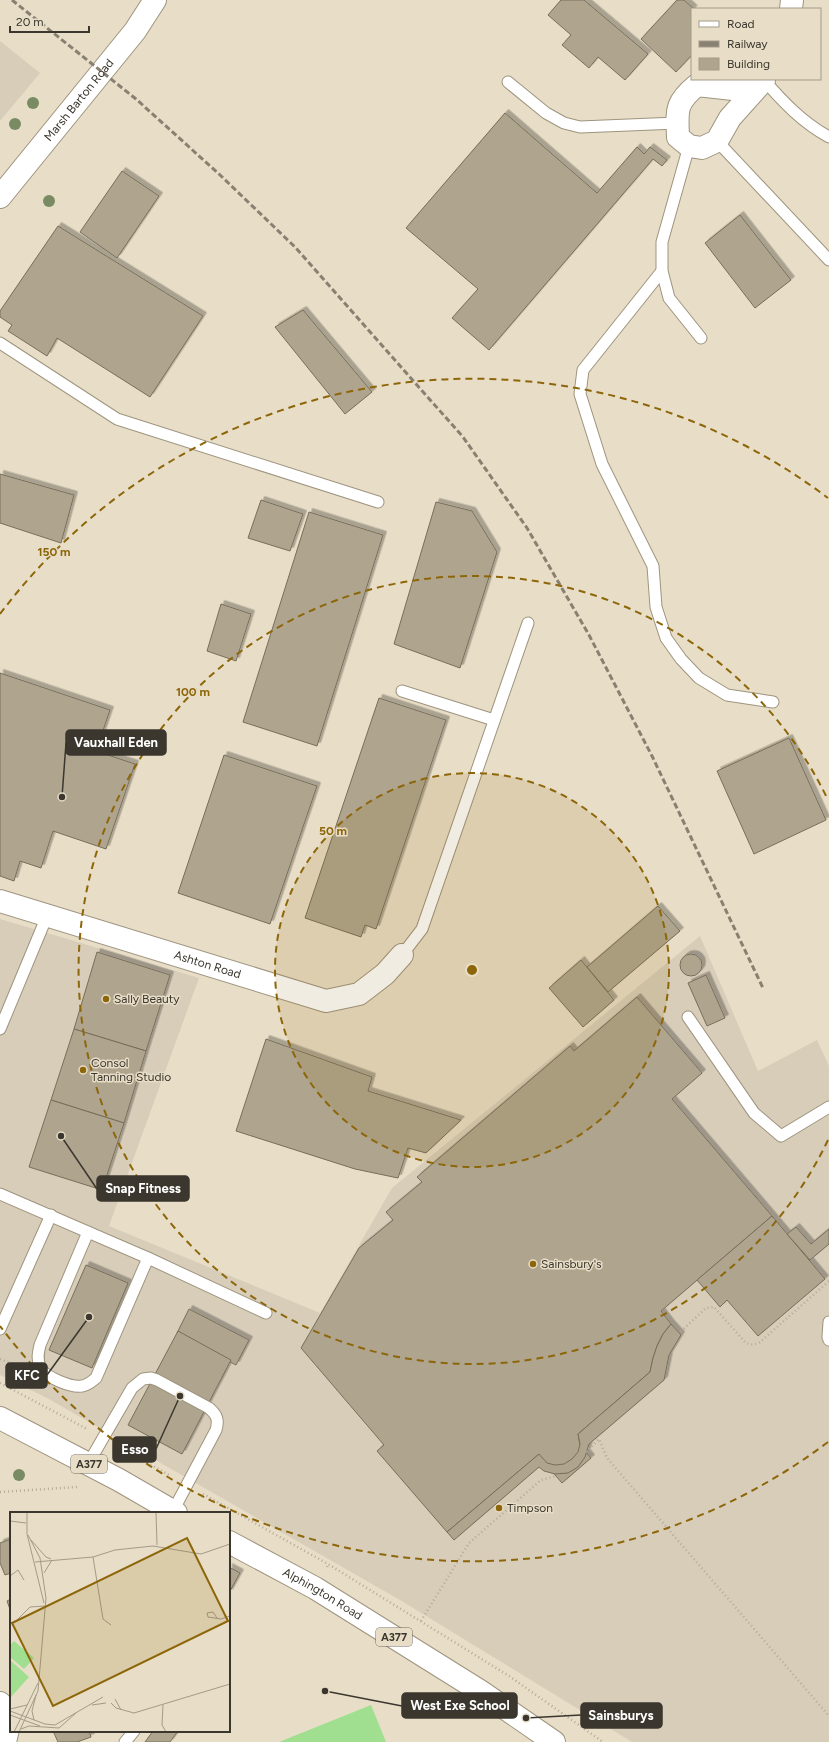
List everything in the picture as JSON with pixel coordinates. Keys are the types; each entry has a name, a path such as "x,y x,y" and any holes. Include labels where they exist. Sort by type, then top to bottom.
{"main road":[{"name":"Marsh Barton Road","path":"0,198 135,31 155,0"},
{"path":"761,80 733,89 697,85 685,95 677,109 678,137 689,146 702,148 717,141 730,118 763,80"},
{"name":"Ashton Road","path":"0,901 326,1001 359,994 385,974 402,955"},
{"name":"A377","path":"0,1418 88,1464 174,1512"},
{"name":"Alphington Road","path":"230,1543 315,1588 480,1691 554,1742"},
{"path":"0,1703 8,1729 5,1742"}],"lane":[{"path":"765,80 782,101 814,129 829,137"},
{"path":"508,82 546,113 564,123 580,127 678,123"},
{"path":"717,141 829,260"},
{"path":"689,146 662,242 662,271 669,298 701,338"},
{"path":"662,271 583,370 580,394 602,464 653,566 656,607 666,638 681,659 699,678 727,695 773,702"},
{"path":"0,343 117,419 378,502"},
{"path":"402,955 422,929 528,623"},
{"path":"402,691 494,720"},
{"path":"0,1029 5,1003 47,916"},
{"path":"688,1016 754,1113 782,1136 829,1107"},
{"path":"0,1194 148,1258 266,1313"},
{"path":"0,1329 51,1215"},
{"path":"88,1232 40,1345 38,1355 40,1367 48,1377 72,1386 80,1387 88,1384 96,1378 148,1258"},
{"path":"829,1322 829,1340"},
{"path":"88,1464 104,1439 132,1388 143,1379 151,1378 157,1380 210,1408 216,1414 218,1422 216,1430 174,1512"},
{"path":"125,1742 133,1732"}],"path":[{"path":"675,1337 706,1308 714,1307 745,1342 749,1345 754,1345 759,1343 829,1281"},
{"path":"0,1383 104,1439 328,1564"},
{"path":"586,1452 599,1439 607,1458 829,1716"},
{"path":"421,1621 469,1543 541,1480 556,1476"},
{"path":"0,1492 79,1487"}],"shaded area":[{"path":"0,41 40,73 0,121"},
{"path":"0,919 199,978 109,1226 320,1313 392,1188 700,936 758,1071 817,1040 829,1066 829,1742 632,1742 400,1600 47,1398 0,1375"}],"green space":[{"path":"371,1705 386,1742 279,1742"}],"building":[{"path":"561,0 584,0 648,54 625,80 598,57 589,68 562,45 571,35 548,15"},
{"path":"677,0 684,0 693,8 691,8 691,56 676,72 641,39"},
{"path":"505,113 597,193 637,147 644,154 650,147 667,160 662,166 653,159 489,350 452,318 478,289 406,228"},
{"path":"122,171 159,196 117,258 80,232"},
{"path":"740,215 791,280 755,308 705,243"},
{"path":"58,226 203,316 150,397 57,338 47,356 8,331 12,325 0,317 0,311"},
{"path":"303,310 372,392 345,414 275,327"},
{"path":"0,474 74,495 61,543 0,523"},
{"path":"261,500 303,514 290,551 248,538"},
{"path":"436,502 472,511 497,552 460,668 394,644"},
{"path":"309,512 383,535 317,746 243,722"},
{"path":"221,604 251,614 236,661 207,651"},
{"path":"0,673 110,710 96,751 135,764 106,849 53,831 41,868 20,861 14,881 0,876"},
{"path":"379,698 446,720 376,929 365,925 361,937 305,918"},
{"path":"789,738 826,820 754,854 717,771"},
{"path":"224,755 317,786 270,924 178,893"},
{"path":"658,906 680,931 608,992 587,967"},
{"path":"97,952 170,975 146,1051 74,1029"},
{"path":"687,954 695,954 702,961 702,969 695,976 687,976 680,969 680,961"},
{"path":"581,960 614,1000 583,1027 549,988"},
{"path":"706,975 725,1018 707,1026 688,983"},
{"name":"Sainsbury's","path":"637,997 702,1073 672,1099 772,1216 661,1311 671,1324 663,1334 657,1346 650,1372 578,1434 580,1445 591,1458 562,1483 538,1455 447,1532 377,1451 384,1445 301,1348 359,1248 393,1220 386,1212 422,1182 417,1177 570,1046 574,1051"},
{"path":"74,1029 146,1051 124,1123 51,1100"},
{"path":"266,1039 372,1077 368,1091 461,1120 426,1153 408,1148 398,1178 355,1169 236,1131"},
{"path":"51,1100 124,1123 102,1190 29,1167"},
{"path":"772,1216 825,1279 758,1336 727,1300 720,1307 697,1280"},
{"path":"796,1227 811,1244 829,1229 829,1244 810,1260 787,1234"},
{"path":"86,1265 128,1283 92,1368 49,1350"},
{"path":"189,1309 249,1340 236,1365 177,1333"},
{"path":"671,1324 681,1335 669,1355 664,1380 589,1444 585,1457 578,1467 568,1473 555,1474 544,1471 539,1467 454,1540 447,1532 539,1454 547,1463 555,1465 564,1464 572,1459 578,1452 580,1444 578,1434 650,1372 657,1346 663,1334"},
{"path":"178,1331 231,1360 182,1454 128,1425"},
{"path":"10,1539 10,1573 5,1575 0,1563 0,1543"},
{"path":"230,1568 240,1573 230,1591"},
{"path":"10,1600 10,1609 7,1601"},
{"path":"53,1732 89,1732 91,1737 77,1742 58,1742"},
{"path":"152,1732 177,1732 170,1742 145,1742"}],"railway":[{"path":"12,0 136,99 219,174 295,247 463,437 527,528 589,635 652,756 763,988"}],"place":[{"name":"Vauxhall Eden","path":"62,797"},
{"name":"Sally Beauty","path":"106,999"},
{"name":"Consol Tanning Studio","path":"83,1070"},
{"name":"Snap Fitness","path":"61,1136"},
{"name":"Sainsbury's","path":"533,1264"},
{"name":"KFC","path":"89,1317"},
{"name":"Esso","path":"180,1396"},
{"name":"Timpson","path":"499,1508"},
{"name":"West Exe School","path":"325,1691"},
{"name":"Sainsburys","path":"526,1718"}]}
